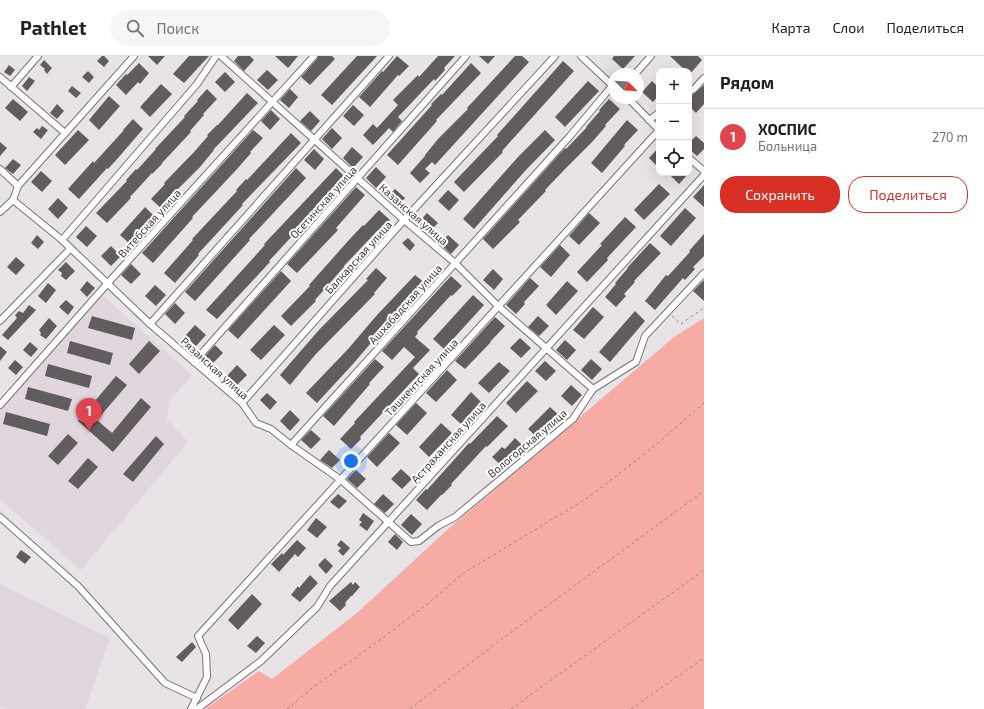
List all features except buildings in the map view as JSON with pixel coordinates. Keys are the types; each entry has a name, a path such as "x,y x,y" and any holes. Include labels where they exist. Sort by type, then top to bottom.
{"street":[{"path":"11,87 38,56"},
{"path":"0,212 13,200 18,186 134,56"},
{"path":"62,240 197,84 216,56"},
{"name":"Казанская улица","path":"221,56 404,220 455,263 499,307 593,389"},
{"name":"Витебская улица","path":"0,405 107,284 273,103 314,56"},
{"path":"150,324 389,56"},
{"name":"Осетинская улица","path":"194,362 466,56"},
{"name":"Балкарская улица","path":"242,403 404,220 555,56"},
{"path":"581,56 608,81"},
{"path":"640,68 651,56"},
{"path":"0,77 64,133"},
{"path":"692,90 704,78"},
{"name":"Ашхабадская улица","path":"291,445 570,136 608,92"},
{"path":"634,104 656,127"},
{"path":"649,120 656,115"},
{"name":"Ташкентская улица","path":"197,698 208,677 206,654 198,636 656,133"},
{"path":"692,161 704,171"},
{"path":"0,169 18,186"},
{"name":"Астраханская улица","path":"197,709 261,661 317,607 330,586 704,175"},
{"name":"Рязанская улица","path":"13,200 62,240 150,324 242,403 256,423 271,429 341,480 411,542"},
{"path":"0,321 70,249"},
{"name":"Вологодская улица","path":"411,542 418,542 438,526 455,517 573,418 593,389 636,362 645,336 704,273"},
{"path":"0,517 78,586 165,683 197,698 191,709"}],"path":[{"path":"668,312 681,324 704,308"},
{"path":"287,709 316,685 357,657 430,602 462,574 590,497 657,444 704,403"},
{"path":"410,709 498,641 704,491"},
{"path":"511,709 704,570"},
{"path":"631,709 704,658"}],"shaded area":[{"path":"102,295 192,375 169,401 167,420 188,442 81,570 0,499 0,410"},
{"path":"704,318 704,709 205,709 259,671 272,679 357,613 447,530 674,337"},
{"path":"0,584 110,638 85,709 7,709 0,706"}],"place":[{"name":"ХОСПИС","path":"89,431"}]}
